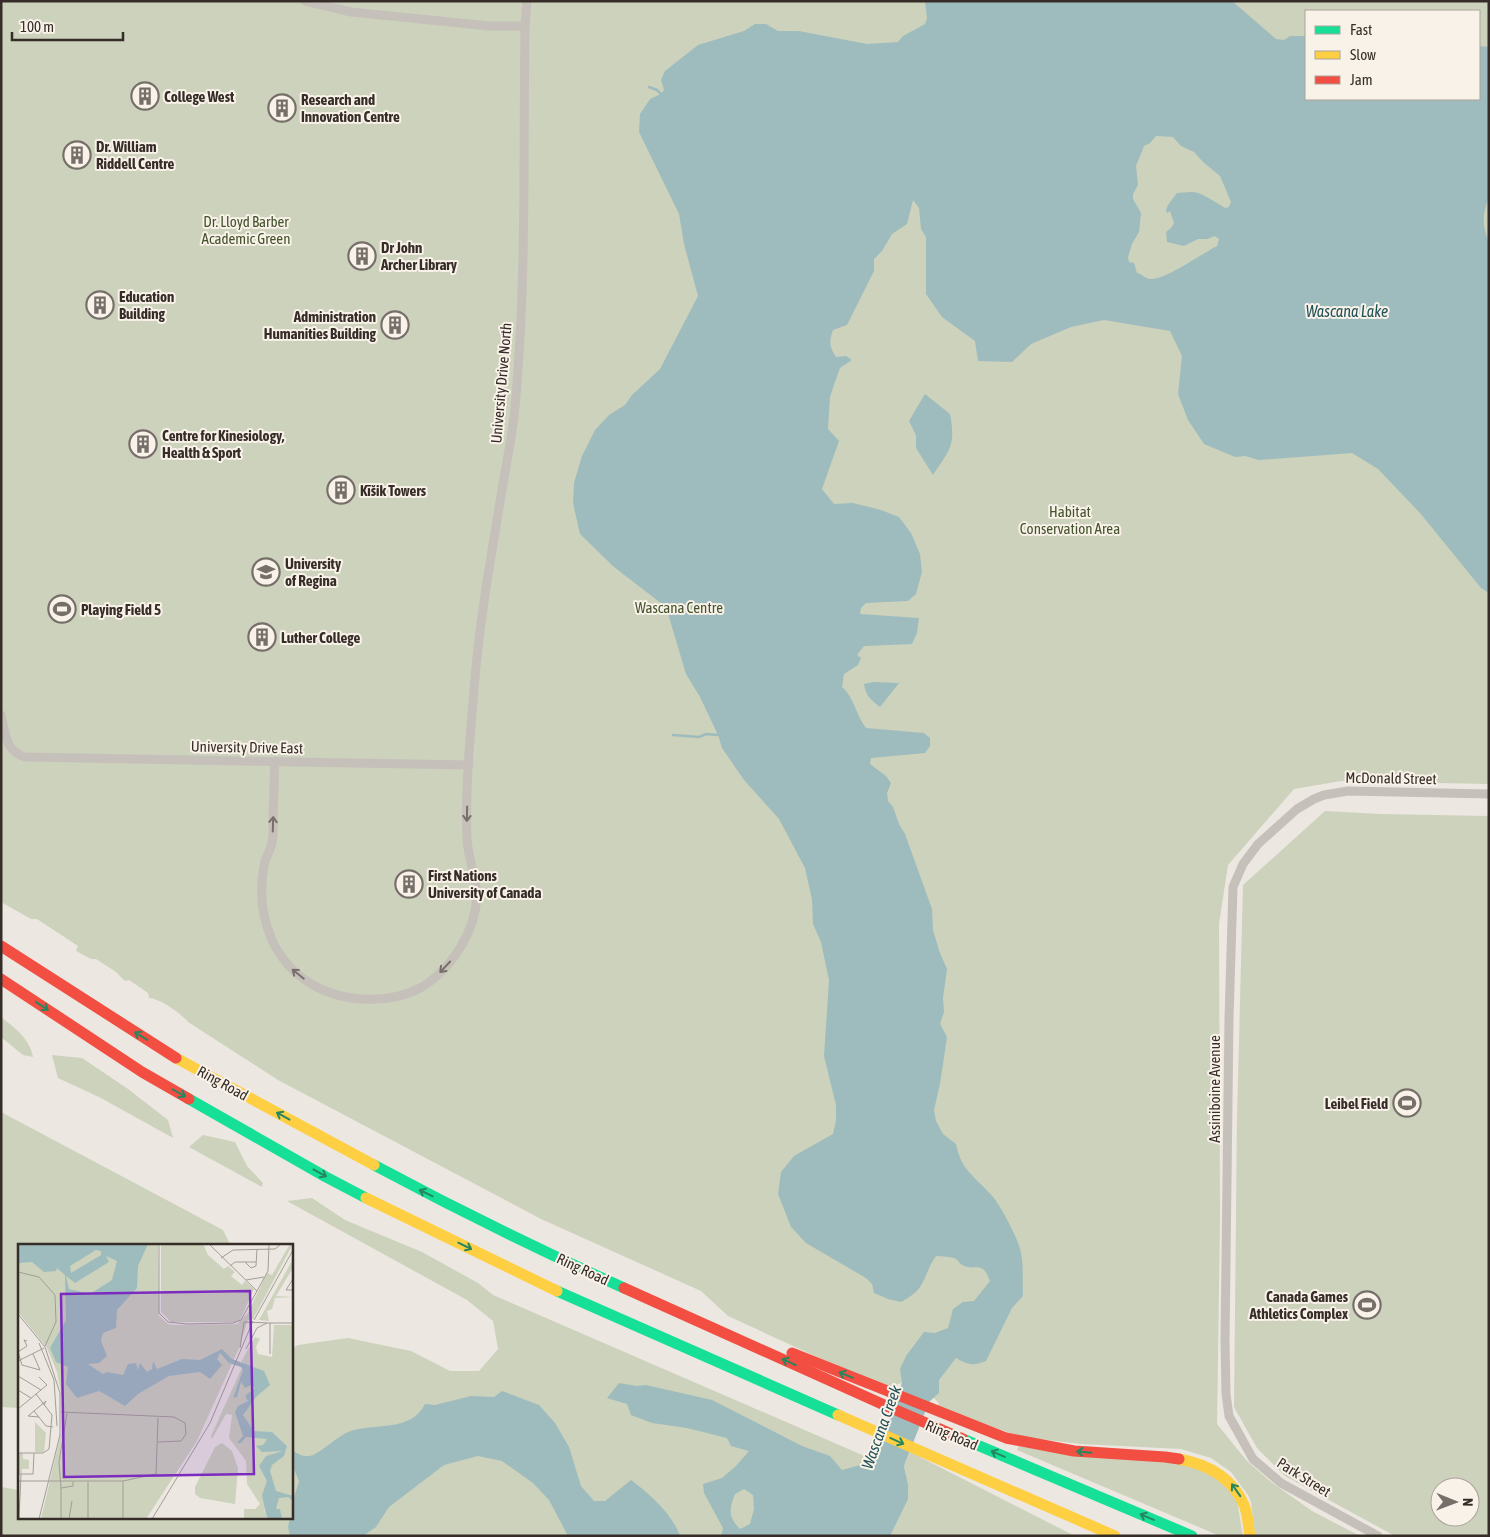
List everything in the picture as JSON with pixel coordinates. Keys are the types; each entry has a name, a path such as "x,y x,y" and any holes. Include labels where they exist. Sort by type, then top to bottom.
{"highway":[{"name":"Ring Road","path":"1,946 173,1056 416,1188 564,1260 934,1428 1192,1536"},
{"name":"Ring Road","path":"1,979 142,1072 326,1177 403,1217 589,1306 1115,1536"},
{"path":"564,1260 995,1435 1041,1447 1184,1459 1209,1467 1226,1478 1239,1494 1248,1516 1250,1536"},
{"path":"989,1481 1093,1536"}],"street":[{"path":"305,1 351,12 489,26 525,26"},
{"name":"University Drive North","path":"275,761 272,840 265,862 261,894 264,916 272,939 280,954 293,971 324,991 337,995 351,998 387,998 406,994 423,986 457,953 475,914 476,877 467,839 469,766 480,629 513,420 520,333 524,231 525,26 527,1"},
{"name":"University Drive East","path":"1,716 10,748 17,755 26,757 469,766"},
{"name":"McDonald Street","path":"1297,809 1314,798 1336,792 1489,794"},
{"name":"Assiniboine Avenue","path":"1226,1394 1225,1272 1233,887 1243,864 1258,844 1297,809"},
{"name":"Park Street","path":"1226,1394 1229,1416 1253,1458 1281,1483 1378,1536"}],"green space":[{"name":"Wascana Centre","path":"1,1 1489,1 1489,784 1341,781 1294,789 1228,865 1219,924 1220,1219 1217,1424 1247,1461 1271,1482 1312,1511 1360,1536 1255,1536 1251,1502 1248,1495 1231,1472 1211,1458 1181,1449 1081,1444 1022,1437 937,1408 939,1403 934,1398 902,1383 895,1385 893,1389 728,1316 701,1291 541,1219 278,1080 188,1022 170,1007 149,998 148,993 129,980 125,981 116,972 96,959 91,959 76,951 78,946 37,919 31,919 1,902"},
{"path":"1325,811 1489,816 1489,1536 1395,1536 1285,1476 1257,1448 1234,1407 1237,1119 1243,885"},
{"path":"1,1017 25,1039 33,1057 23,1055 1,1037"},
{"path":"52,1055 82,1058 128,1089 168,1120 173,1138 101,1098 58,1078"},
{"path":"1,1112 223,1230 230,1244 18,1244 18,1408 1,1407"},
{"path":"203,1135 235,1142 247,1166 263,1183 262,1187 189,1147"},
{"path":"312,1198 345,1220 422,1252 478,1283 493,1295 906,1474 904,1466 910,1452 1075,1536 1,1536 1,1487 18,1490 18,1520 292,1520 292,1348 298,1345 348,1338 411,1351 450,1371 479,1371 498,1349 493,1321 467,1300 287,1201"},
{"path":"1020,1444 1169,1461 1210,1472 1236,1495 1243,1536 1220,1536 1017,1450"}],"water":[{"name":"Wascana Lake","path":"925,1 1232,1 1276,39 1284,40 1290,36 1305,36 1305,100 1480,100 1480,46 1489,47 1489,197 1484,220 1489,243 1489,593 1481,588 1420,513 1378,469 1352,453 1259,460 1245,456 1235,457 1204,444 1188,420 1178,394 1182,356 1170,331 1104,320 1071,327 1031,344 1012,362 978,361 975,341 942,317 926,294 926,237 921,229 919,208 913,200 907,224 892,234 882,251 874,259 874,271 847,325 833,330 830,344 836,357 846,356 852,360 840,368 830,397 828,429 839,441 822,489 834,504 853,503 899,517 911,533 920,554 922,572 916,594 908,601 866,603 861,608 860,614 919,618 917,633 912,644 864,646 857,655 861,658 858,665 844,674 842,687 866,728 924,733 930,738 930,746 925,753 871,758 870,764 886,776 891,783 887,793 888,801 893,807 905,834 932,909 933,930 947,969 943,998 944,1012 940,1024 947,1037 934,1110 936,1121 943,1134 956,1144 958,1153 970,1174 993,1197 1010,1224 1021,1253 1023,1296 1012,1308 986,1361 971,1364 956,1358 939,1380 939,1393 929,1402 904,1466 908,1485 908,1499 890,1536 721,1536 723,1528 704,1493 703,1484 722,1478 749,1451 731,1446 727,1438 687,1428 652,1423 631,1415 627,1404 607,1398 619,1383 637,1386 646,1385 712,1400 802,1446 830,1456 842,1470 860,1465 874,1452 902,1383 900,1369 906,1356 924,1332 935,1333 948,1328 953,1309 963,1302 974,1301 990,1281 987,1274 981,1268 967,1267 952,1257 936,1256 916,1292 901,1302 888,1299 874,1293 872,1284 866,1278 806,1243 791,1227 778,1194 781,1172 794,1156 833,1134 836,1120 836,1105 824,1056 829,980 821,942 813,924 812,900 805,868 779,819 744,780 722,748 700,697 686,674 666,607 614,567 580,534 573,503 574,483 582,456 595,430 609,415 625,405 632,395 660,369 698,296 684,244 679,214 639,132 640,114 650,99 661,94 664,90 661,80 665,71 698,45 744,31 755,24 766,24 778,31 799,31 867,44 898,42 903,36 925,24 927,18","holes":["1156,136 1173,137 1181,146 1194,152 1220,176 1231,202 1229,207 1225,208 1198,193 1177,193 1166,210 1167,213 1170,211 1174,223 1166,232 1167,242 1184,246 1198,239 1207,239 1215,236 1219,239 1217,246 1174,271 1151,279 1137,273 1134,263 1129,262 1128,257 1132,244 1139,232 1141,213 1133,199 1133,194 1138,185 1136,166 1144,146 1150,143","744,1489 753,1495 754,1509 750,1524 740,1529 733,1521 731,1513 735,1494"]},
{"path":"925,394 950,414 952,425 950,447 933,475 916,448 916,435 909,421"},
{"path":"874,682 899,683 880,707 869,697 864,684"},
{"path":"502,1391 539,1405 555,1423 569,1447 581,1486 594,1501 605,1501 631,1480 660,1505 672,1520 680,1536 568,1536 549,1500 533,1483 502,1461 478,1456 444,1465 389,1507 376,1527 363,1536 290,1536 288,1527 290,1520 292,1520 294,1498 299,1481 292,1468 292,1450 304,1456 313,1455 348,1432 401,1423 411,1419 419,1413 425,1404 435,1405 471,1396 494,1397"}],"waterway":[{"path":"649,87 661,94"},
{"path":"673,735 699,737 706,734 718,735"}],"traffic: fast":[{"path":"189,1099 366,1198"},
{"path":"374,1165 498,1229 624,1288"},
{"path":"557,1291 838,1415"},
{"path":"963,1439 1192,1536"}],"traffic: slow":[{"path":"176,1058 374,1165"},
{"path":"366,1198 557,1291"},
{"path":"838,1415 1115,1536"},
{"path":"1179,1459 1209,1468 1226,1479 1239,1495 1245,1509 1250,1536"}],"traffic: jam":[{"path":"1,946 176,1058"},
{"path":"1,979 142,1072 189,1099"},
{"path":"624,1288 963,1439"},
{"path":"792,1353 1006,1438 1074,1451 1179,1459"}],"place":[{"name":"College West","path":"145,96"},
{"name":"Research and Innovation Centre","path":"282,108"},
{"name":"Dr. William Riddell Centre","path":"77,155"},
{"name":"Dr John Archer Library","path":"362,256"},
{"name":"Education Building","path":"100,305"},
{"name":"Administration Humanities Building","path":"395,325"},
{"name":"Centre for Kinesiology, Health & Sport","path":"143,444"},
{"name":"Kīšik Towers","path":"341,490"},
{"name":"University of Regina","path":"266,572"},
{"name":"Playing Field 5","path":"62,609"},
{"name":"Luther College","path":"262,637"},
{"name":"First Nations University of Canada","path":"409,884"},
{"name":"Leibel Field","path":"1407,1103"},
{"name":"Canada Games Athletics Complex","path":"1367,1305"}],"park label":[{"name":"Dr. Lloyd Barber Academic Green","path":"246,230"},
{"name":"Habitat Conservation Area","path":"1070,520"}],"water label":[{"name":"Wascana Creek","path":"881,1427"}]}
